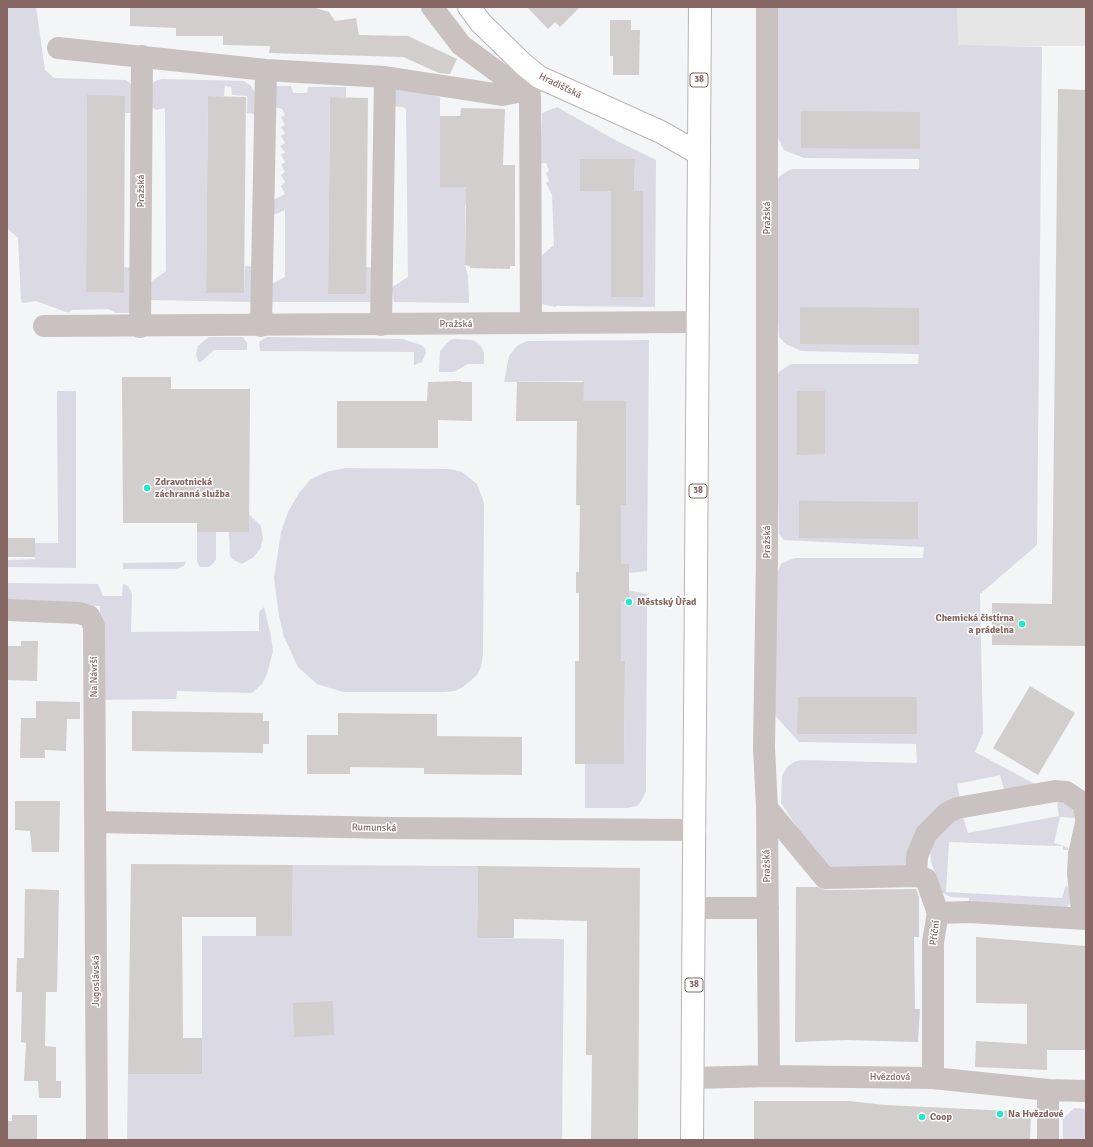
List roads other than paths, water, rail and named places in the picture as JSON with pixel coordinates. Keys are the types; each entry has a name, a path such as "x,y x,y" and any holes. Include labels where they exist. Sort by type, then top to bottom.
{"main road":[{"name":"Hradišťská","path":"469,7 495,37 523,64 533,88 671,138 698,153"},
{"name":"38","path":"692,1140 695,908 700,7"}],"street":[{"name":"Hradišťská","path":"432,7 461,45 499,73 533,88"},
{"name":"Pražská","path":"767,7 767,556 764,748 767,808 769,1076"},
{"path":"58,48 266,70 385,77 502,96 533,88 531,323"},
{"name":"Pražská","path":"140,327 142,56"},
{"path":"260,326 266,70"},
{"path":"381,325 385,77"},
{"name":"Pražská","path":"44,326 140,327 699,322"},
{"name":"Na Návrší","path":"7,610 79,613 89,616 94,626 95,822"},
{"path":"916,876 917,856 921,842 926,834 947,813 957,808 1055,791 1066,792 1083,803 1086,818"},
{"path":"767,808 825,878 916,876 926,879 938,913"},
{"name":"Rumunská","path":"95,822 391,828 695,830"},
{"name":"Jugoslávská","path":"95,822 97,1140"},
{"path":"1084,919 1078,867 1079,854 1086,823"},
{"path":"695,908 768,908"},
{"name":"Příční","path":"933,1078 933,942 938,913 969,912 1084,919"},
{"name":"Hvězdová","path":"693,1078 769,1076 933,1078 1048,1090 1086,1091"},
{"path":"1048,1090 1048,1140"}],"place":[{"name":"Zdravotnická záchranná služba","path":"147,488"},
{"name":"Městský Ùřad","path":"629,602"},
{"name":"Chemická čistírna a prádelna","path":"1022,624"},
{"name":"Na Hvězdové","path":"1000,1114"},
{"name":"Coop","path":"922,1117"}]}
